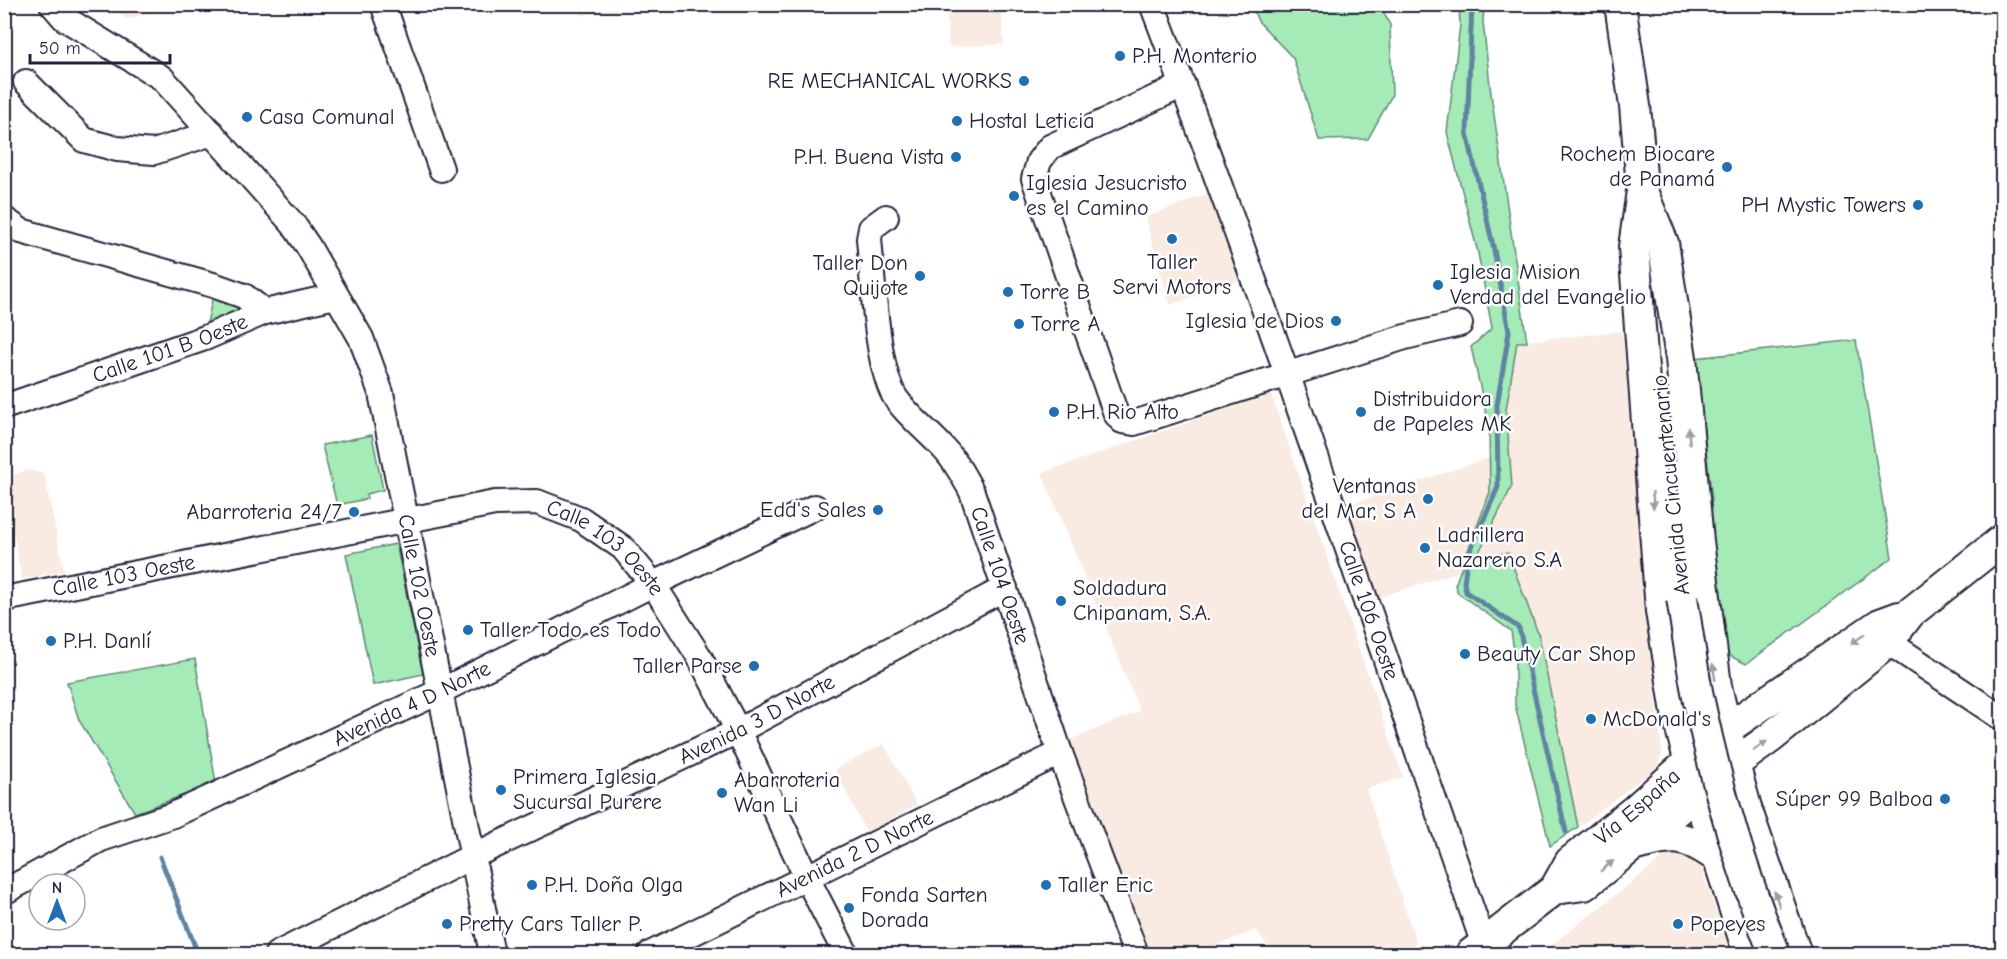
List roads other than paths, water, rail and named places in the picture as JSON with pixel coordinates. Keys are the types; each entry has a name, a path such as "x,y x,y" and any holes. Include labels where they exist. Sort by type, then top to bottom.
{"main road":[{"name":"Avenida Cincuentenario","path":"1620,4 1635,106 1682,598 1700,704 1725,809 1758,912 1775,954"},
{"path":"1642,191 1663,243 1681,358 1710,647 1725,729 1747,811 1796,954"},
{"path":"1642,191 1634,247 1661,611 1677,713 1689,762 1749,954"},
{"path":"1910,613 2002,540"},
{"name":"Vía España","path":"1477,950 1556,889 1570,862 1635,810 1725,729 1880,624 1910,613"},
{"name":"Vía España","path":"1556,889 1584,885 1888,642 1910,613"},
{"path":"1630,847 1666,837 1684,839 1698,844 1718,857"}],"street":[{"name":"Calle 102 Oeste","path":"52,4 64,18 162,78 293,224 361,339 381,393 492,954"},
{"path":"383,4 441,169"},
{"name":"Calle 106 Oeste","path":"1152,4 1287,375 1477,950"},
{"path":"26,82 84,140 117,149 154,152 212,133"},
{"path":"1183,85 1050,147 1039,161 1034,179 1116,414 1122,421 1134,423 1405,337 1460,324"},
{"name":"Calle 104 Oeste","path":"886,217 871,228 869,239 879,339 886,376 896,399 958,466 972,492 1060,753 1136,954"},
{"path":"4,219 21,231 213,285 243,296 265,312"},
{"name":"Calle 101 B Oeste","path":"4,407 205,339 265,312 335,296"},
{"name":"Calle 103 Oeste","path":"4,599 495,503 537,502 581,519 623,548 653,584 700,658 846,954"},
{"name":"Avenida 4 D Norte","path":"4,892 101,839 173,815 441,691 653,584 815,507"},
{"name":"Avenida 3 D Norte","path":"277,954 473,856 738,731 1005,588"},
{"path":"1888,642 2002,718"},
{"name":"Avenida 2 D Norte","path":"650,954 1060,753"}],"waterway":[{"path":"1472,4 1467,133 1494,250 1509,332 1497,405 1498,487 1467,558 1464,583 1466,592 1519,628 1566,832"},
{"path":"160,857 198,954"}],"place":[{"name":"P.H. Monterio","path":"1120,56"},
{"name":"RE MECHANICAL WORKS","path":"1024,81"},
{"name":"Casa Comunal","path":"247,117"},
{"name":"Hostal Leticia","path":"957,121"},
{"name":"P.H. Buena Vista","path":"956,157"},
{"name":"Rochem Biocare de Panamá","path":"1727,167"},
{"name":"Iglesia Jesucristo es el Camino","path":"1014,196"},
{"name":"PH Mystic Towers","path":"1918,205"},
{"name":"Taller Servi Motors","path":"1172,239"},
{"name":"Taller Don Quijote","path":"920,276"},
{"name":"Iglesia Mision Verdad del Evangelio","path":"1438,285"},
{"name":"Torre B","path":"1008,292"},
{"name":"Iglesia de Dios","path":"1336,321"},
{"name":"Torre A","path":"1019,324"},
{"name":"P.H. Rio Alto","path":"1054,412"},
{"name":"Distribuidora de Papeles MK","path":"1361,412"},
{"name":"Ventanas del Mar, S A","path":"1428,499"},
{"name":"Edd's Sales","path":"878,510"},
{"name":"Abarroteria 24/7","path":"354,512"},
{"name":"Ladrillera Nazareno S.A","path":"1425,548"},
{"name":"Soldadura Chipanam, S.A.","path":"1061,601"},
{"name":"Taller Todo es Todo","path":"468,630"},
{"name":"P.H. Danlí","path":"51,641"},
{"name":"Beauty Car Shop","path":"1465,654"},
{"name":"Taller Parse","path":"754,666"},
{"name":"McDonald's","path":"1591,719"},
{"name":"Primera Iglesia Sucursal Purere","path":"501,790"},
{"name":"Abarroteria Wan Li","path":"722,793"},
{"name":"Súper 99 Balboa","path":"1945,799"},
{"name":"P.H. Doña Olga","path":"532,885"},
{"name":"Taller Eric","path":"1046,885"},
{"name":"Fonda Sarten Dorada","path":"849,908"},
{"name":"Pretty Cars Taller P.","path":"447,924"},
{"name":"Popeyes","path":"1678,924"}]}
